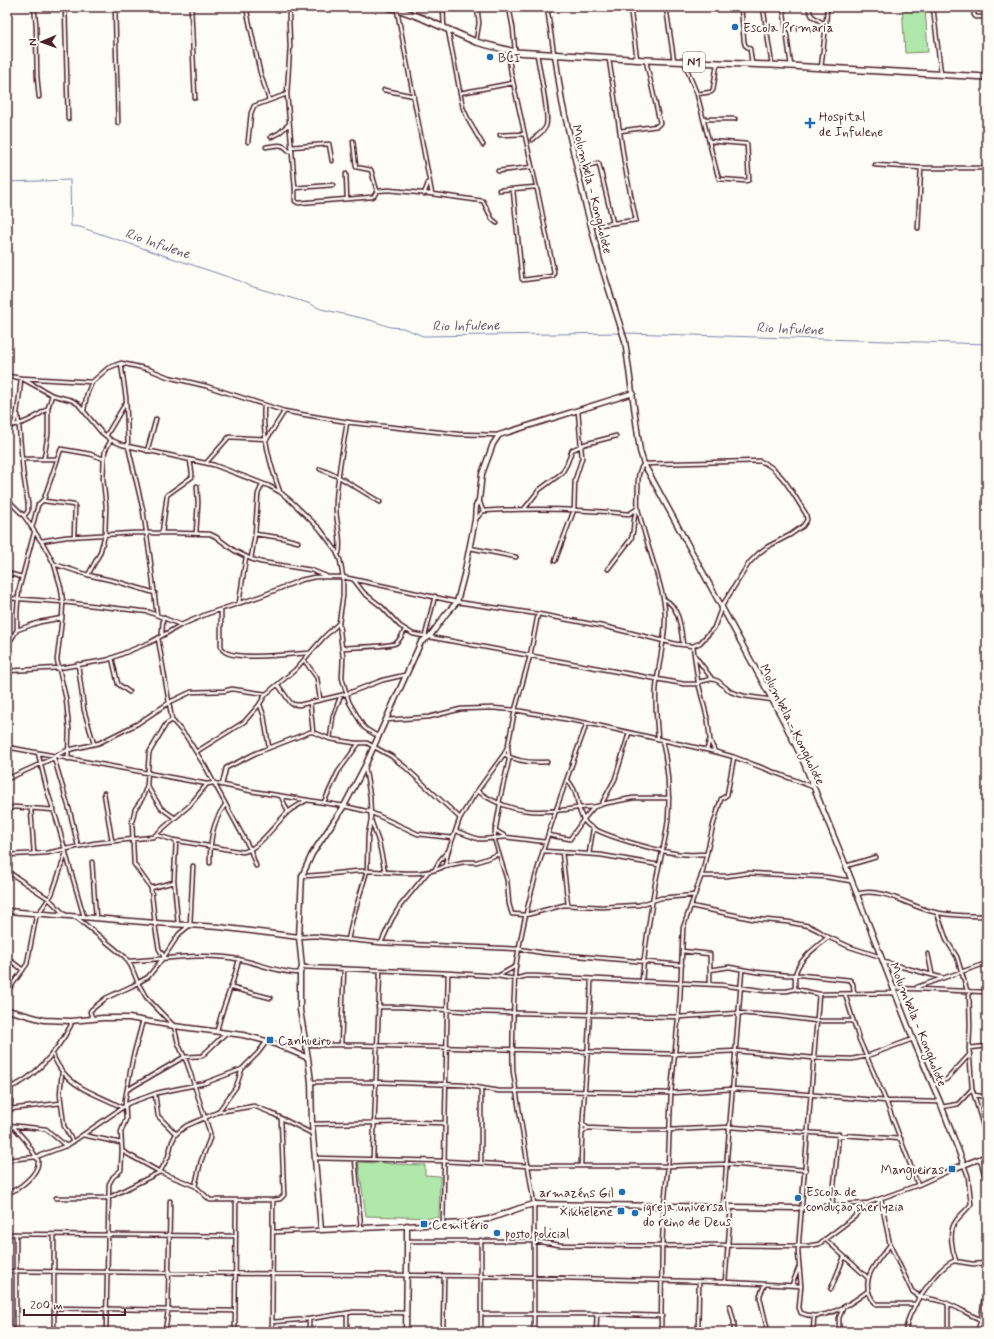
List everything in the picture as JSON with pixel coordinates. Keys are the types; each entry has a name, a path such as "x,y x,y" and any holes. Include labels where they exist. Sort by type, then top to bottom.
{"highway":[{"name":"N1","path":"387,7 397,9 476,42 515,52 638,60 752,64 987,77"}],"street":[{"path":"34,7 39,97"},
{"path":"65,7 68,119"},
{"path":"116,7 118,123"},
{"path":"191,7 195,98"},
{"path":"246,7 260,72 269,100"},
{"path":"294,7 290,14 289,20 290,47 288,94 289,124 295,188 294,200 297,202 374,196 377,191 371,170 356,167 353,141"},
{"path":"443,7 446,29 464,111 483,145"},
{"path":"476,42 479,23 477,7"},
{"path":"510,7 515,52"},
{"path":"547,7 554,55"},
{"path":"630,7 638,60"},
{"path":"666,7 674,61"},
{"path":"741,7 744,41 750,49 752,64"},
{"path":"763,7 772,65"},
{"path":"783,7 791,66"},
{"path":"808,7 812,16 826,25"},
{"path":"821,68 827,7"},
{"path":"933,7 941,74"},
{"path":"974,7 974,15 976,17 987,17"},
{"path":"397,9 432,194"},
{"path":"508,50 513,84 532,167 554,274 553,276 522,279 513,190"},
{"path":"532,140 544,129 546,124 545,105 537,54"},
{"name":"Molumbela - Kongholote","path":"554,55 562,102 591,226 600,261 626,341 640,451 644,464 722,606 801,756 964,1165"},
{"path":"591,226 636,220 626,174 608,58"},
{"path":"620,132 657,126 660,123 646,60"},
{"path":"684,62 697,94 704,119 709,141 719,179 749,180 747,144 709,141"},
{"path":"697,94 711,92 717,63"},
{"path":"460,93 513,84"},
{"path":"384,90 414,96"},
{"path":"248,142 252,108 269,100 288,94"},
{"path":"704,119 735,119"},
{"path":"271,137 279,133 289,124"},
{"path":"500,135 524,134"},
{"path":"291,147 329,144 332,160"},
{"path":"266,147 282,145 286,147 288,151 292,152"},
{"path":"577,168 598,163 600,164 613,223"},
{"path":"874,165 921,168 987,168"},
{"path":"498,171 532,167"},
{"path":"918,228 921,168"},
{"path":"346,174 347,199"},
{"path":"424,194 430,180"},
{"path":"295,188 333,185"},
{"path":"499,190 536,188"},
{"path":"377,191 388,190 432,194 483,201 492,219 497,223"},
{"path":"84,410 87,394 92,382 108,368 121,363 142,367 168,377 206,386 264,406 284,411 348,422 458,434 499,435 633,393"},
{"path":"121,363 126,403 128,446 141,498 157,615"},
{"path":"7,376 92,382"},
{"path":"21,378 52,395 71,400 78,404 95,425 111,440 147,451 206,463 231,471 280,492 310,518 339,554"},
{"path":"21,378 18,414 28,504 28,511 24,516"},
{"path":"44,458 48,434 48,408 52,395"},
{"path":"106,436 126,403"},
{"path":"264,406 263,422 266,439 280,492"},
{"path":"7,428 35,417 48,408"},
{"path":"555,561 574,510 575,480 582,458 578,410"},
{"path":"266,439 284,411"},
{"path":"13,425 18,414"},
{"path":"147,451 156,418"},
{"path":"348,422 339,471 336,510 340,543 339,554 344,578 339,623 342,648 342,678 346,694 363,726 379,737"},
{"path":"321,1230 312,1124 311,1082 307,1045 300,1010 300,973 302,967 299,937 302,876 312,854 344,806 365,766 421,642 430,636 457,602 476,520 476,506 479,500 482,474 493,444 499,435"},
{"path":"524,508 539,490 562,472 568,464 572,450 585,444 616,436"},
{"path":"206,463 229,437 266,439"},
{"path":"88,575 100,553 105,535 106,513 103,479 104,459 105,451 111,440"},
{"path":"32,529 38,505 43,501 61,449 90,454 104,459"},
{"path":"22,459 44,458 58,460"},
{"path":"162,533 167,496 192,477 190,460"},
{"path":"7,671 59,668 112,658 158,638 181,625 301,580 315,577 344,578 435,596 457,602 538,614 606,627 663,641 682,645 694,646 700,643 717,622 722,606 749,563 767,547 790,535 803,526 807,520 806,514 783,479 766,463 760,461 644,464 641,467 639,473 638,508 664,599 665,630 663,641 657,679 655,702 658,739"},
{"path":"320,468 339,477 380,502"},
{"path":"251,559 255,534 258,494 262,484"},
{"path":"196,533 198,504 197,486"},
{"path":"7,499 24,516 54,564 63,602 57,660 66,700 69,730 68,759"},
{"path":"479,500 483,511"},
{"path":"43,501 72,503 75,506 74,537"},
{"path":"476,520 483,511 524,508 629,514 640,519"},
{"path":"629,514 638,508"},
{"path":"608,570 631,539 633,534 634,516 638,508"},
{"path":"7,646 17,630 18,598 34,533"},
{"path":"40,541 134,533 196,533 214,535 226,546 251,559 316,572 329,577"},
{"path":"255,534 298,542"},
{"path":"470,548 516,556"},
{"path":"239,603 246,557"},
{"path":"54,564 155,593"},
{"path":"315,577 316,572"},
{"path":"7,573 22,577"},
{"path":"353,580 405,630 419,635 684,684 698,683 712,679 718,681 734,694 772,700"},
{"path":"425,636 435,596"},
{"path":"7,598 137,610 163,617 181,625"},
{"path":"664,599 674,608 679,620 682,645"},
{"path":"221,610 221,646 224,652 237,655 266,657 310,653"},
{"path":"445,866 448,852 460,818 477,791 504,754 508,745 515,710 530,656 538,614"},
{"path":"162,635 163,617"},
{"path":"17,630 40,622 62,618"},
{"path":"196,752 244,722 259,705 266,694 278,685 304,660 339,623"},
{"path":"342,648 393,644 397,642 405,630"},
{"path":"158,638 172,720 196,752 214,783 250,849 256,866"},
{"path":"694,646 698,683 708,721 710,740 716,752"},
{"path":"695,656 712,679"},
{"path":"112,658 113,668 118,684 129,692"},
{"path":"304,660 317,678 320,699"},
{"path":"78,664 84,710 94,744"},
{"path":"278,685 292,704 299,705 346,694 383,680 406,675"},
{"path":"7,778 68,750 99,743 137,724 170,702 191,692 224,691 232,689 266,694"},
{"path":"330,739 333,716 341,694"},
{"path":"310,702 313,732"},
{"path":"259,705 264,716 269,748"},
{"path":"386,720 429,717 461,709 481,708 515,710 587,723 716,752 734,757 813,787"},
{"path":"163,958 159,949 152,888 134,864 132,822 135,809 142,799 147,785 149,753 166,724 172,720"},
{"path":"534,1332 534,1204 512,1050 516,966 526,915 543,851 587,723"},
{"path":"222,785 226,768 269,748 313,732 330,739 374,746 405,767 460,818"},
{"path":"601,805 615,779 629,733"},
{"path":"642,982 643,961 659,864 668,821 668,780 662,740"},
{"path":"707,750 710,740"},
{"path":"324,802 338,772 359,743"},
{"path":"508,745 509,757 494,838 508,885 512,914 526,915 552,907 568,905 596,907 643,904 654,900 695,895"},
{"path":"7,747 38,752 54,757 148,772 207,784 214,783 344,806 370,812 418,834 453,838"},
{"path":"38,752 40,764 84,917"},
{"path":"504,754 509,757 531,763 548,762"},
{"path":"54,757 78,846"},
{"path":"662,1332 662,1246 664,1206 668,1166 671,1093 681,983 683,928 701,876 721,799 727,795 734,757"},
{"path":"365,766 370,796 371,820 379,843 385,872"},
{"path":"567,778 574,790 578,808 583,820 593,829 629,842 662,850 681,854 706,854"},
{"path":"7,855 66,851 78,846 149,838 157,835 195,801 207,784"},
{"path":"147,785 161,808 175,818"},
{"path":"477,791 500,803 529,811 556,811 594,807 633,798 669,798"},
{"path":"104,794 112,841"},
{"path":"281,796 288,812"},
{"path":"157,835 176,841 240,852 250,849 288,812 307,800"},
{"path":"210,862 210,847 214,824 225,805"},
{"path":"7,817 11,807 54,810"},
{"path":"548,835 570,839 594,807"},
{"path":"31,809 34,854"},
{"path":"348,940 367,871 368,835 371,820"},
{"path":"589,854 593,829"},
{"path":"495,830 505,836"},
{"path":"456,831 478,838 505,836 546,842"},
{"path":"176,841 174,882 178,924"},
{"path":"7,991 27,964 36,917 45,902 49,899 66,851"},
{"path":"543,851 589,854 659,864"},
{"path":"435,870 440,860 448,852"},
{"path":"562,852 568,905"},
{"path":"302,876 367,871 396,873 428,872 445,866 464,862 477,862 499,854"},
{"path":"846,866 876,857"},
{"path":"92,862 96,918"},
{"path":"94,1019 90,1012 95,1007 106,998 148,977 179,934 190,925 193,866"},
{"path":"7,871 49,899 65,915"},
{"path":"382,943 400,906 428,872"},
{"path":"701,876 727,876 753,873 852,881"},
{"path":"152,888 174,882"},
{"path":"857,894 867,892 890,896 937,912 987,916"},
{"path":"691,906 753,919 781,921 809,926 828,938 864,953 943,978"},
{"path":"7,911 156,923 219,926 299,937 315,936 382,943 519,949 544,953 682,965"},
{"path":"937,912 947,941 957,957 968,991 970,1026 969,1048 972,1088 984,1129 987,1146"},
{"path":"76,917 128,961 146,997 174,1026 178,1043 208,1124 210,1138 201,1161 195,1186"},
{"path":"796,989 795,975 806,957 828,938"},
{"path":"682,951 710,954 710,984"},
{"path":"928,954 932,974"},
{"path":"128,961 219,956 239,959 282,972 300,973"},
{"path":"7,958 23,970"},
{"path":"217,1031 222,1009 232,988 239,959"},
{"path":"915,988 987,963"},
{"path":"497,976 516,966"},
{"path":"302,967 448,973 497,976 515,979 530,976 710,984 773,991 796,989 819,994 896,993"},
{"path":"710,970 729,967 786,975 850,980 854,984 854,994"},
{"path":"341,1044 344,969"},
{"path":"724,1207 742,970"},
{"path":"373,1158 380,971"},
{"path":"443,1224 448,973"},
{"path":"581,1166 582,1124 586,1091 591,979"},
{"path":"232,988 271,998"},
{"path":"893,988 987,992"},
{"path":"819,994 806,1170 800,1208 800,1311 807,1315 814,1316 843,1308 849,1306 868,1291"},
{"path":"845,994 858,1039 867,1056 886,1102 918,1185"},
{"path":"378,1007 513,1013 678,1017 739,1013 817,1021 852,1021"},
{"path":"7,1010 44,1020 71,1022 114,1018 143,1020 174,1026 243,1034 267,1041 308,1058"},
{"path":"106,1332 109,1184 110,1180 121,1170 121,1132 126,1119 125,1105 127,1091 133,1057 143,1020"},
{"path":"7,1088 17,1086 26,1080 52,1053 67,1033 71,1022"},
{"path":"127,1091 184,1057 202,1056 227,1032"},
{"path":"307,1045 341,1044 674,1054 736,1051 814,1058 852,1059 867,1056 913,1039"},
{"path":"7,1160 36,1157 66,1146 125,1105 155,1094 194,1086 217,1079 242,1069 258,1053 267,1041"},
{"path":"969,1048 987,1046"},
{"path":"52,1053 62,1072 82,1088 121,1108"},
{"path":"932,1085 947,1079 970,1054"},
{"path":"218,1112 236,1087 242,1069"},
{"path":"7,1071 12,1087 10,1109 7,1121"},
{"path":"62,1072 60,1094 64,1126 73,1142"},
{"path":"311,1082 445,1084 517,1092 586,1091 671,1093 733,1089 811,1094 886,1102 940,1102"},
{"path":"481,1088 481,1163"},
{"path":"941,1107 958,1104 972,1088"},
{"path":"580,1091 585,1097"},
{"path":"155,1094 158,1116 176,1134"},
{"path":"974,1095 987,1097"},
{"path":"10,1109 61,1104"},
{"path":"56,1198 108,1198 160,1172 168,1157 176,1134 186,1126 218,1112 254,1106 313,1134"},
{"path":"122,1152 160,1172 195,1186 210,1200 280,1199 284,1195 281,1118"},
{"path":"312,1124 444,1123"},
{"path":"582,1124 588,1128 669,1130 730,1127 901,1139"},
{"path":"7,1125 46,1129 66,1146"},
{"path":"7,1193 20,1187 32,1175 38,1163 26,1141 13,1126"},
{"path":"582,1133 588,1128"},
{"path":"832,1206 839,1134"},
{"path":"83,1135 121,1143"},
{"path":"273,1232 407,1225 465,1224 489,1219 534,1204 800,1208 832,1206 881,1199 987,1156"},
{"path":"315,1158 373,1158 528,1166 668,1166 727,1164 806,1170"},
{"path":"355,1158 361,1228"},
{"path":"980,1159 987,1183"},
{"path":"956,1261 953,1249 952,1227 955,1221 971,1204 968,1176 964,1165"},
{"path":"881,1199 890,1245 912,1291 921,1296 948,1304 987,1322"},
{"path":"235,1332 236,1200"},
{"path":"272,1332 274,1200"},
{"path":"165,1332 168,1311 170,1201"},
{"path":"407,1241 534,1241 560,1245 813,1246 819,1244 863,1210 868,1202"},
{"path":"725,1282 731,1207"},
{"path":"406,1332 407,1225"},
{"path":"7,1234 236,1236"},
{"path":"16,1234 16,1332"},
{"path":"54,1234 54,1332"},
{"path":"825,1239 868,1278"},
{"path":"481,1240 481,1332"},
{"path":"890,1245 868,1278 868,1291 876,1304 916,1304"},
{"path":"831,1289 844,1257"},
{"path":"905,1332 911,1312 928,1286 946,1266 952,1261 973,1264 987,1263"},
{"path":"792,1285 799,1265"},
{"path":"7,1271 482,1276 725,1282 801,1286"},
{"path":"443,1332 444,1276"},
{"path":"698,1332 699,1282"},
{"path":"765,1284 760,1294 768,1332"},
{"path":"977,1332 982,1320 985,1291 987,1287"},
{"path":"946,1332 948,1328 948,1304"},
{"path":"730,1306 734,1322 734,1332"},
{"path":"54,1308 235,1311"},
{"path":"839,1332 839,1318 843,1308"},
{"path":"272,1322 310,1319 354,1312 406,1313"},
{"path":"346,1313 347,1332"},
{"path":"481,1314 596,1314 662,1316"},
{"path":"596,1314 596,1332"},
{"path":"813,1332 814,1316"},
{"path":"310,1319 310,1332"}],"green space":[{"path":"902,7 925,7 928,52 905,53"},
{"path":"358,1162 425,1165 425,1175 440,1176 439,1218 366,1216"}],"waterway":[{"name":"Rio Infulene","path":"7,182 70,180 71,226 80,227 240,281 247,285 308,303 321,309 370,320 390,327 403,328 423,336 622,333"},
{"name":"Rio Infulene","path":"625,333 987,344"}],"place":[{"name":"Escola Primaria","path":"735,27"},
{"name":"BCI","path":"490,57"},
{"name":"Hospital de Infulene","path":"810,123"},
{"name":"Canhueiro","path":"270,1040"},
{"name":"Mangueiras","path":"952,1169"},
{"name":"armazéns Gil","path":"622,1192"},
{"name":"Escola de condução sherlyzia","path":"798,1198"},
{"name":"Xikhelene","path":"621,1211"},
{"name":"igreja universal do reino de Deus","path":"635,1213"},
{"name":"Cemitério","path":"424,1224"},
{"name":"posto policial","path":"497,1233"}]}
